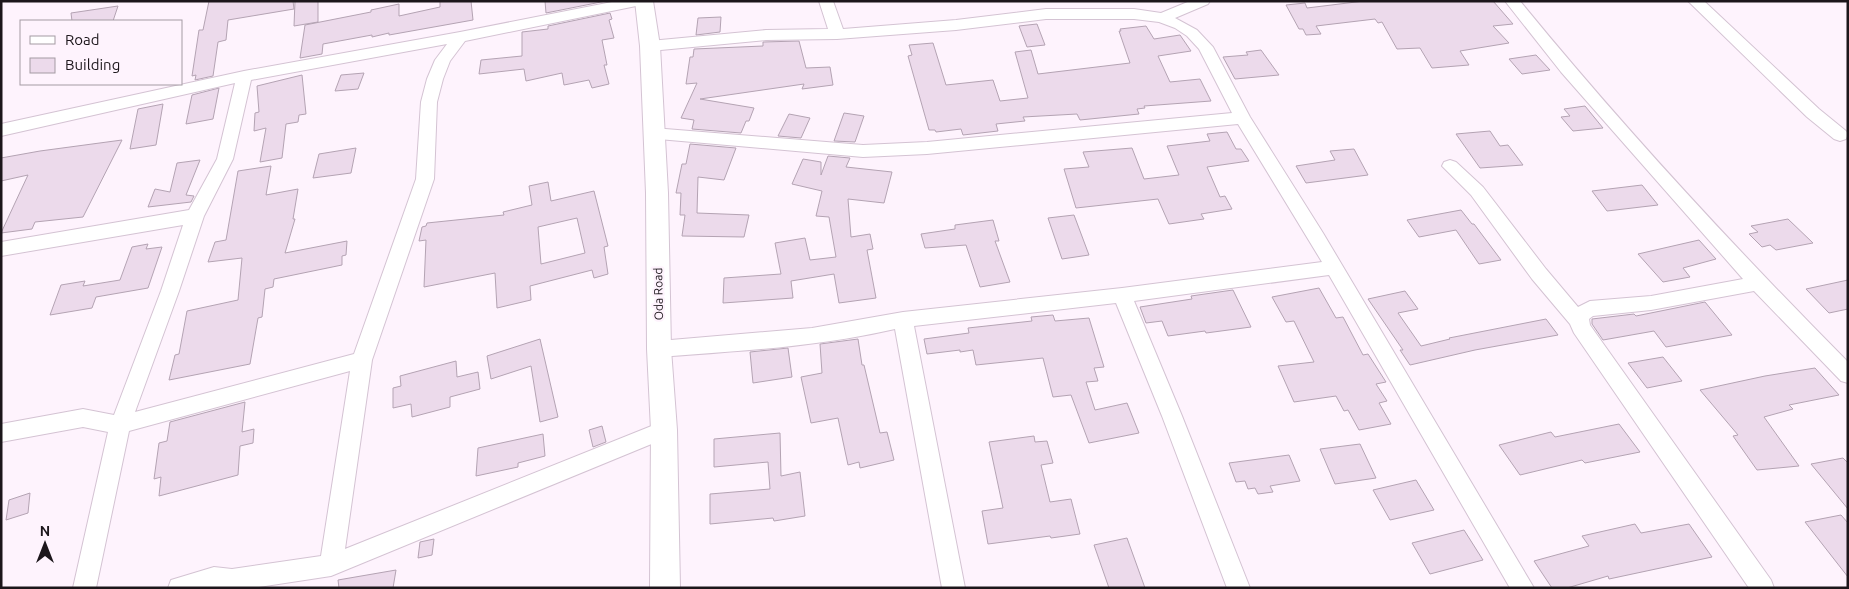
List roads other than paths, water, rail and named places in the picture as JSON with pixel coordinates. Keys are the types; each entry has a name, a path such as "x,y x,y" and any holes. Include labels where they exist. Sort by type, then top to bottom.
{"street":[{"path":"1,130 244,76 460,37 642,1"},
{"name":"Oda Road","path":"642,1 650,46 657,193 659,349 664,430 665,588"},
{"path":"826,1 837,34"},
{"path":"1014,1 1020,16"},
{"path":"1162,18 1203,1"},
{"path":"1512,1 1566,68 1758,283 1848,375"},
{"path":"1695,1 1813,113 1840,135"},
{"path":"650,46 766,35 837,34 956,25 1020,16 1114,13 1162,18 1180,25 1192,33 1204,47 1242,118 1290,192 1523,588"},
{"path":"331,565 362,360 426,179 429,102 435,79 443,60 460,37"},
{"path":"84,588 120,425 170,291 195,216 225,159 244,76"},
{"path":"653,134 862,151 927,148 1242,118"},
{"path":"1450,166 1477,191 1539,274 1578,322 1763,588"},
{"path":"1,249 195,216"},
{"path":"659,349 796,338 883,325 903,320 1122,295 1334,267"},
{"path":"1578,322 1579,316 1590,309 1651,303 1758,283"},
{"path":"1122,295 1172,416 1239,588"},
{"path":"903,320 954,588"},
{"path":"1,433 84,418 120,425 362,360"},
{"path":"179,588 214,578 232,580 331,565 664,430"}]}
